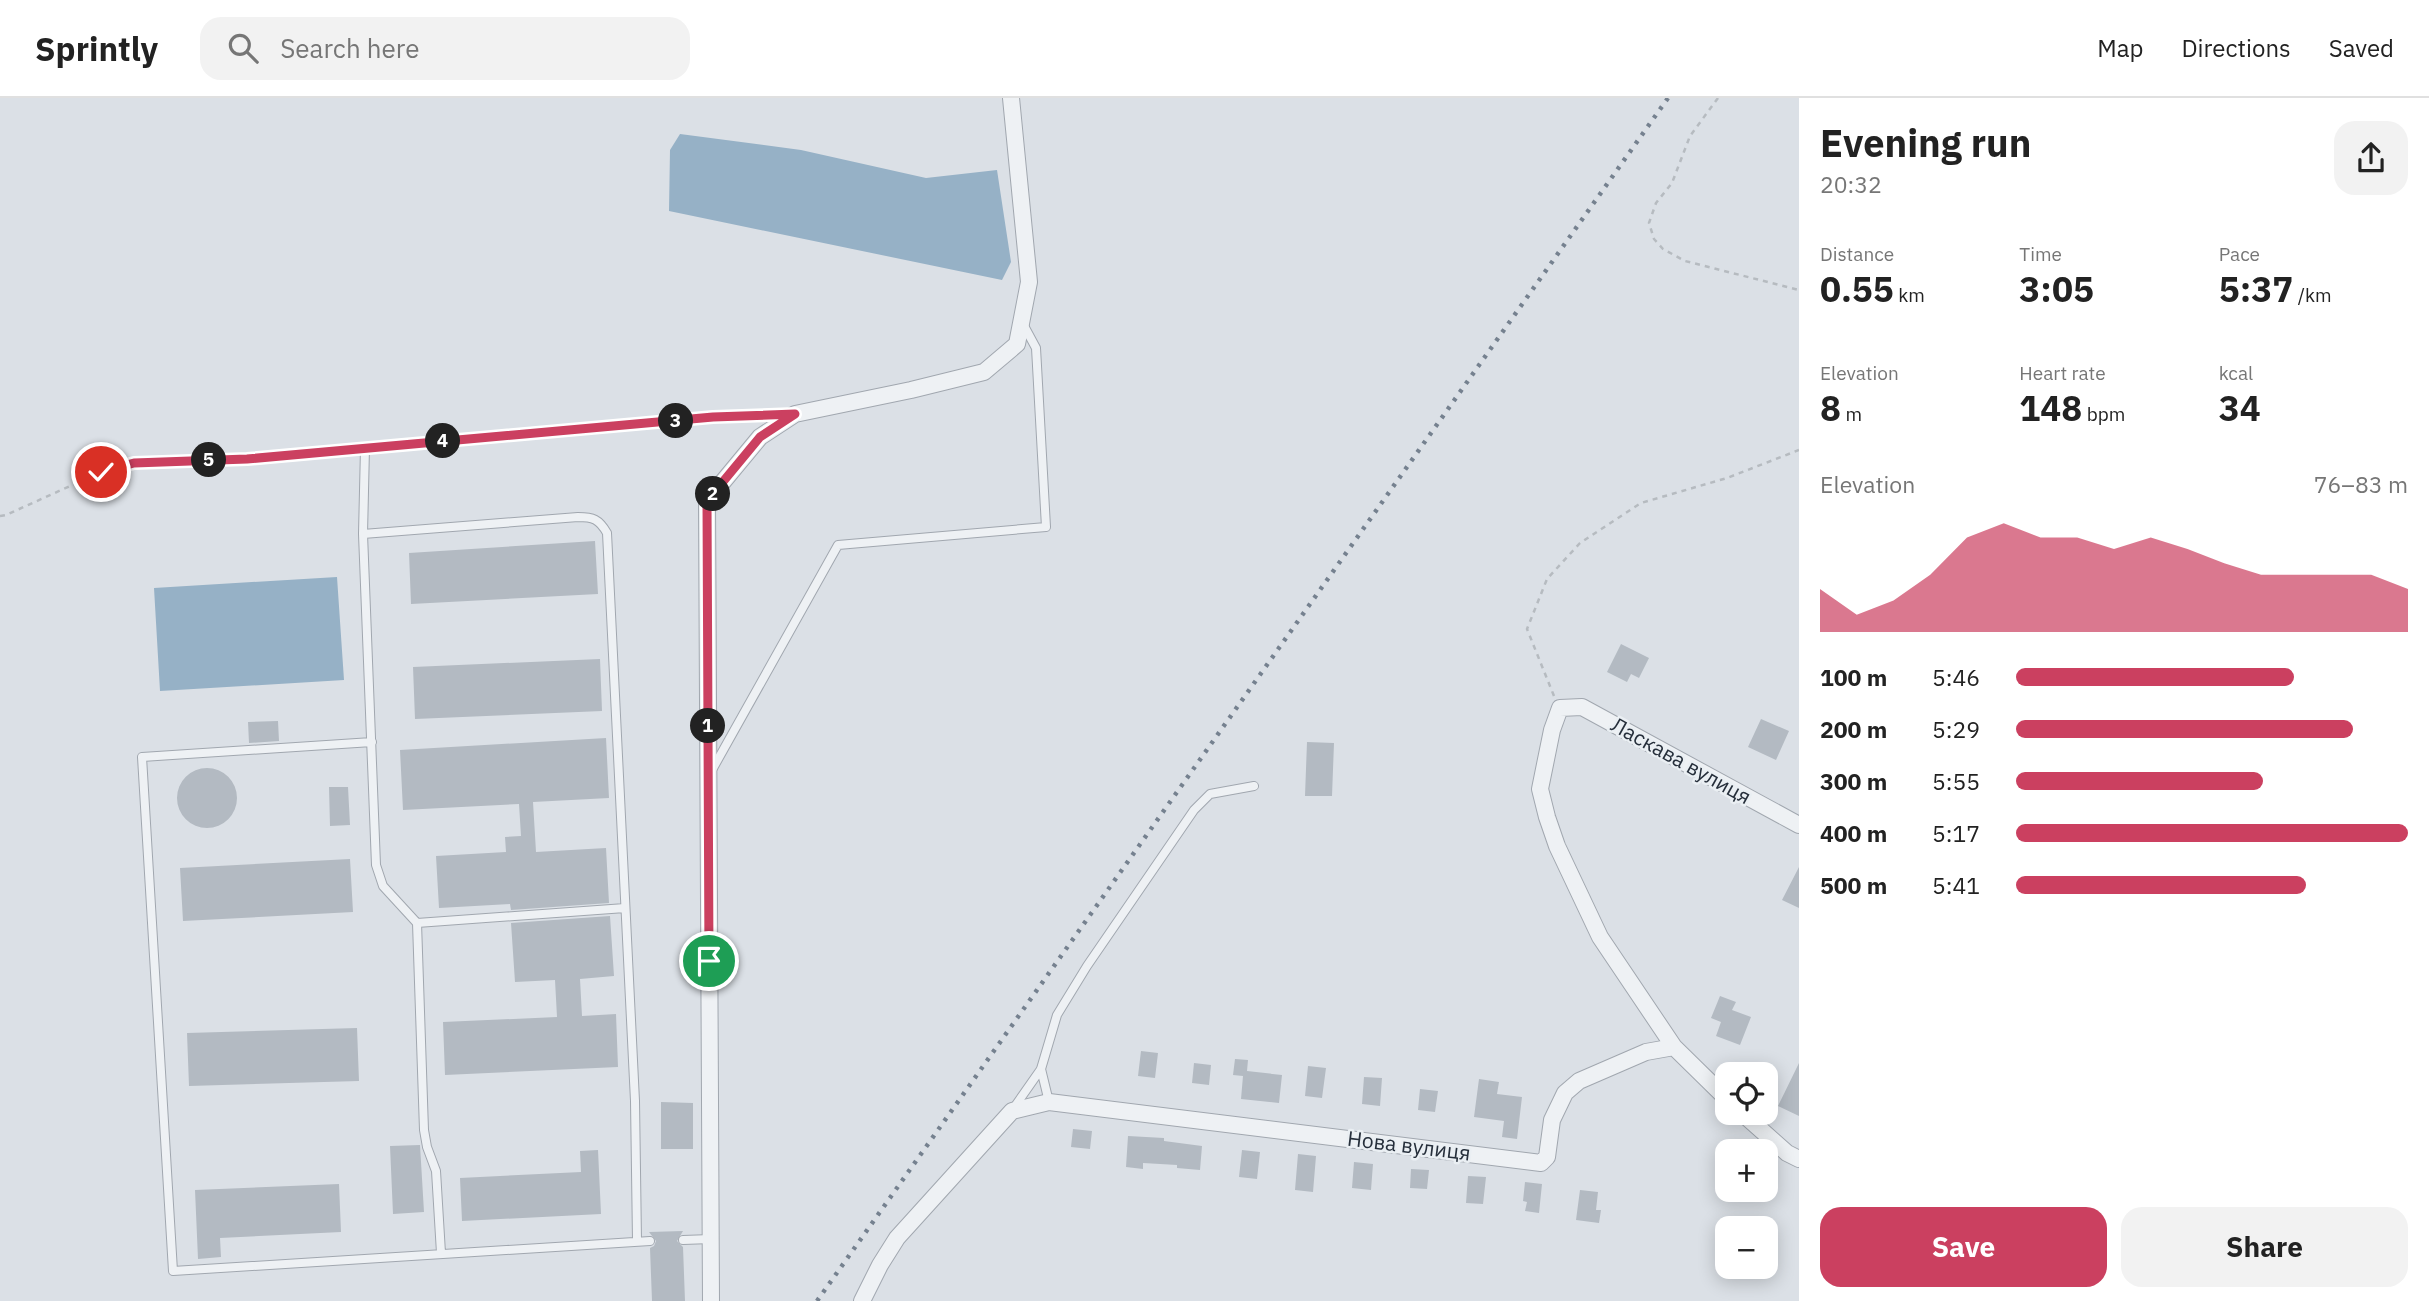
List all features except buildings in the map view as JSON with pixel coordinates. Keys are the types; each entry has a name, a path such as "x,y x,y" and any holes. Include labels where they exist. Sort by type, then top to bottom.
{"street":[{"path":"711,1301 707,501 760,437 795,414 984,372 1017,344 1029,282 1011,98"},
{"name":"Ласкава вулиця","path":"1560,708 1582,707 1799,825"},
{"path":"1560,708 1552,730 1540,789 1557,846 1600,937 1674,1048 1715,1087"},
{"name":"Нова вулиця","path":"1012,1111 1049,1102 1541,1163 1547,1157 1552,1120 1565,1093 1579,1081 1646,1052 1674,1048"},
{"path":"862,1301 897,1238 1012,1111"},
{"path":"1756,1125 1787,1153 1799,1159"}],"lane":[{"path":"709,775 838,545 1046,527 1036,348 1022,322"},
{"path":"365,448 363,534 376,865 383,886 417,923 425,1130 427,1147 436,1171 442,1253"},
{"path":"363,534 578,517 593,517 601,522 607,533 635,1101 637,1241"},
{"path":"372,741 142,757 173,1271 650,1241"},
{"path":"1012,1111 1041,1069 1058,1015 1087,966 1194,810 1210,794 1254,786"},
{"path":"417,923 625,908"},
{"path":"1041,1069 1049,1102"},
{"path":"683,1240 711,1239"}],"path":[{"path":"1718,98 1690,136 1672,183 1656,203 1649,223 1654,239 1663,249 1685,261 1799,290"},
{"path":"0,516 101,472 134,463 247,459 713,417 768,415"},
{"path":"1560,708 1527,629 1547,579 1580,543 1641,503 1727,478 1799,450"}],"water":[{"path":"680,134 801,150 926,178 997,170 1011,262 1002,280 669,211 670,150"},
{"path":"337,577 344,680 160,691 154,588"}],"railway":[{"path":"817,1301 1668,98"}],"route":[{"path":"101,472 134,463 247,459 713,417 795,414 760,437 707,501 709,961"}]}
